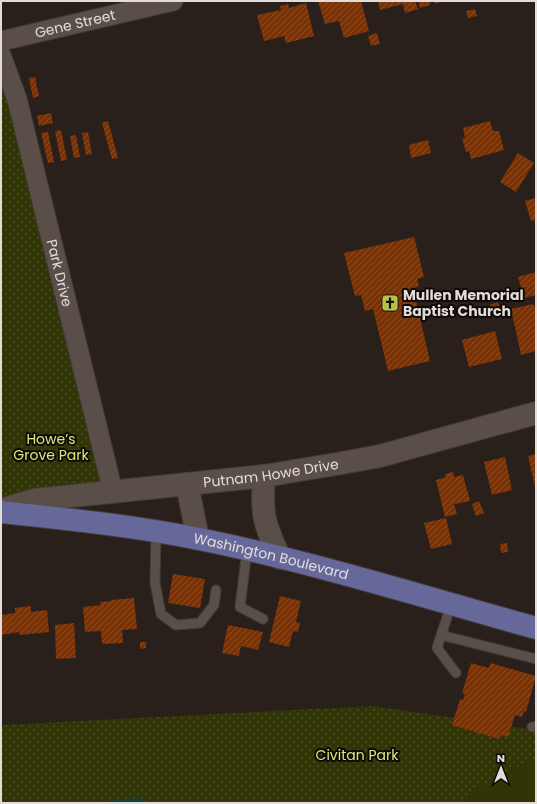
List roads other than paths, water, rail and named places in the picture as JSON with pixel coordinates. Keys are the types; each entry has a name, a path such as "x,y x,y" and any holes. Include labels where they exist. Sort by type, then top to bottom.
{"main road":[{"name":"Washington Boulevard","path":"1,511 198,539 280,558 536,628"}],"street":[{"name":"Gene Street","path":"1,42 173,1"},
{"name":"Park Drive","path":"1,55 17,99 34,165 113,492"},
{"name":"Putnam Howe Drive","path":"1,511 34,500 264,476 377,457 536,413"},
{"path":"264,476 262,503 266,527 280,558"},
{"path":"187,484 198,539"}],"lane":[{"path":"156,532 155,583 161,614 176,625 200,623 214,606 216,590"},
{"path":"247,550 240,607 264,619"},
{"path":"451,605 437,648 456,673"},
{"path":"441,634 536,659"}],"water":[{"path":"140,798 146,803 81,803"}],"place":[{"name":"Mullen Memorial Baptist Church","path":"390,303"}],"park label":[{"name":"Howe’s Grove Park","path":"51,448"},
{"name":"Civitan Park","path":"357,755"}]}
